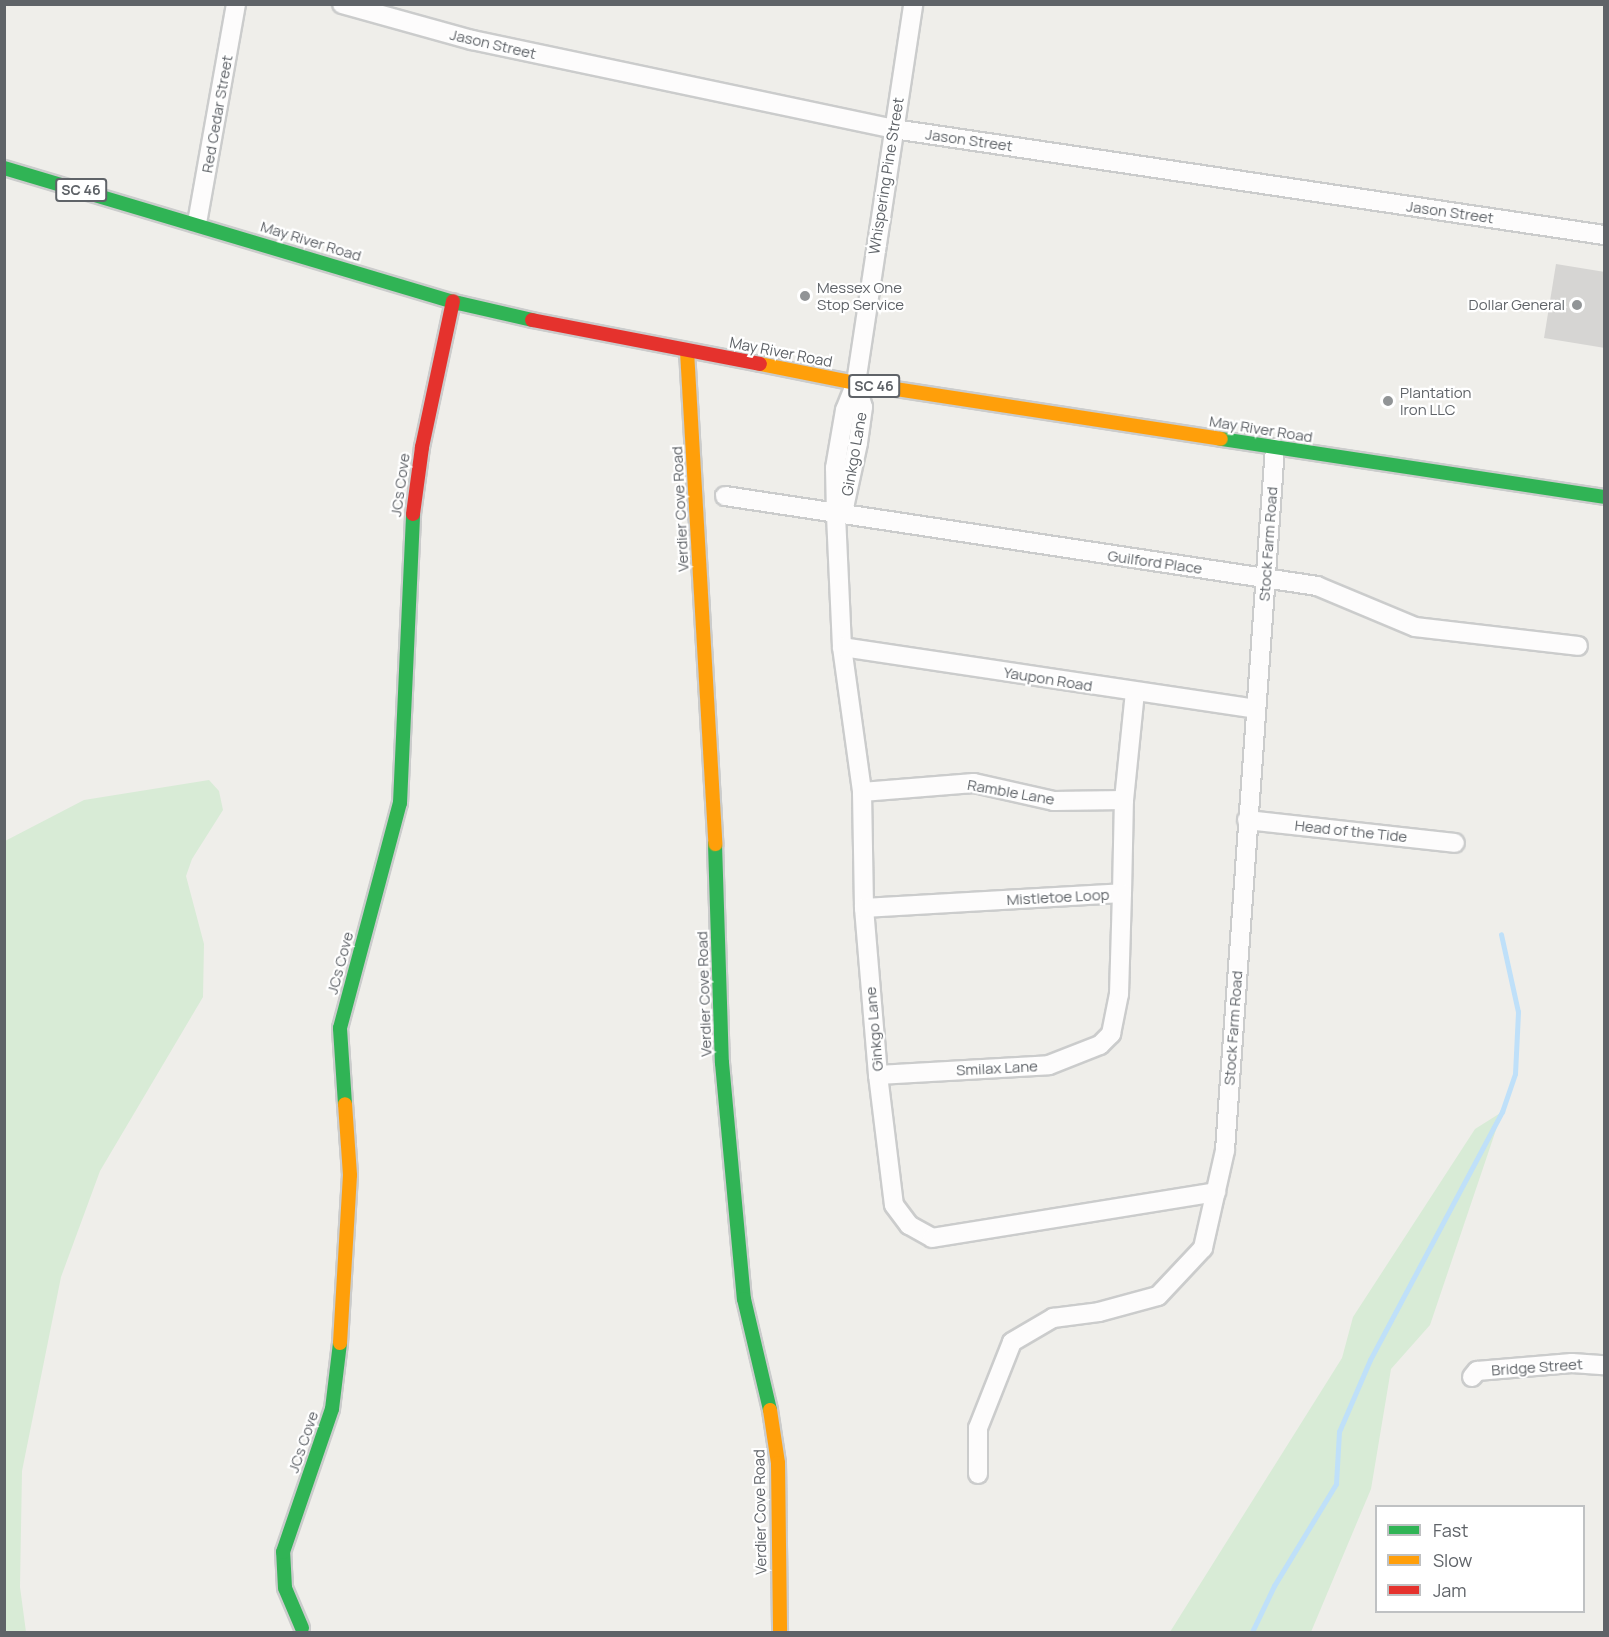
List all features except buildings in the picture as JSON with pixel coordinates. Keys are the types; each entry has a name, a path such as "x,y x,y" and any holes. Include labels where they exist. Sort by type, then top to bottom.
{"street":[{"name":"Red Cedar Street","path":"197,224 237,4"},
{"name":"Jason Street","path":"342,4 472,40 894,129 1605,235"},
{"name":"Whispering Pine Street","path":"856,383 913,4"},
{"name":"May River Road","path":"4,168 453,301 687,351 856,383 1605,497"},
{"name":"JCs Cove","path":"302,1628 285,1588 282,1552 332,1409 345,1298 350,1175 340,1028 400,803 411,531 422,447 453,301"},
{"name":"Verdier Cove Road","path":"687,351 716,858 722,1063 744,1299 768,1393 778,1464 780,1632"},
{"name":"Ginkgo Lane","path":"856,383 845,410 835,468 842,648 862,792 864,908 878,1075 894,1205 909,1225 932,1238 1216,1192"},
{"name":"Stock Farm Road","path":"978,1474 978,1428 1012,1342 1053,1318 1099,1312 1158,1296 1203,1248 1225,1150 1275,448"},
{"name":"Guilford Place","path":"725,496 836,515 1317,586 1414,627 1578,646"},
{"name":"Yaupon Road","path":"842,648 1255,709"},
{"name":"Mistletoe Loop","path":"864,908 1122,893 1124,800 1135,692"},
{"name":"Ramble Lane","path":"862,792 974,783 1054,801 1124,800"},
{"name":"Head of the Tide","path":"1247,819 1455,843"},
{"name":"Smilax Lane","path":"878,1075 1049,1065 1100,1045 1111,1034 1119,994 1122,893"},
{"name":"Bridge Street","path":"1472,1377 1477,1371 1572,1363 1605,1365"}],"green space":[{"path":"209,780 219,791 223,810 192,859 186,876 204,944 203,997 100,1171 61,1277 22,1471 20,1587 26,1632 5,1632 5,841 84,800"},
{"path":"1502,1112 1430,1325 1391,1369 1371,1489 1311,1632 1170,1632 1342,1358 1353,1317 1475,1129"}],"waterway":[{"path":"1252,1632 1274,1586 1336,1484 1339,1432 1370,1360 1502,1112 1515,1074 1518,1012 1501,935"}],"traffic: fast":[{"path":"4,168 458,303 532,320"},
{"path":"1221,439 1604,497"},
{"path":"345,1104 340,1028 400,803 413,514"},
{"path":"715,844 722,1063 744,1299 770,1410"},
{"path":"302,1628 285,1588 283,1552 332,1409 340,1343"}],"traffic: slow":[{"path":"687,351 715,844"},
{"path":"760,364 856,383 1221,439"},
{"path":"340,1343 350,1175 345,1104"},
{"path":"770,1410 778,1463 780,1632"}],"traffic: jam":[{"path":"413,514 422,447 453,301"},
{"path":"532,320 760,364"}],"place":[{"name":"Messex One Stop Service","path":"805,296"},
{"name":"Dollar General","path":"1577,305"},
{"name":"Plantation Iron LLC","path":"1388,401"}]}
